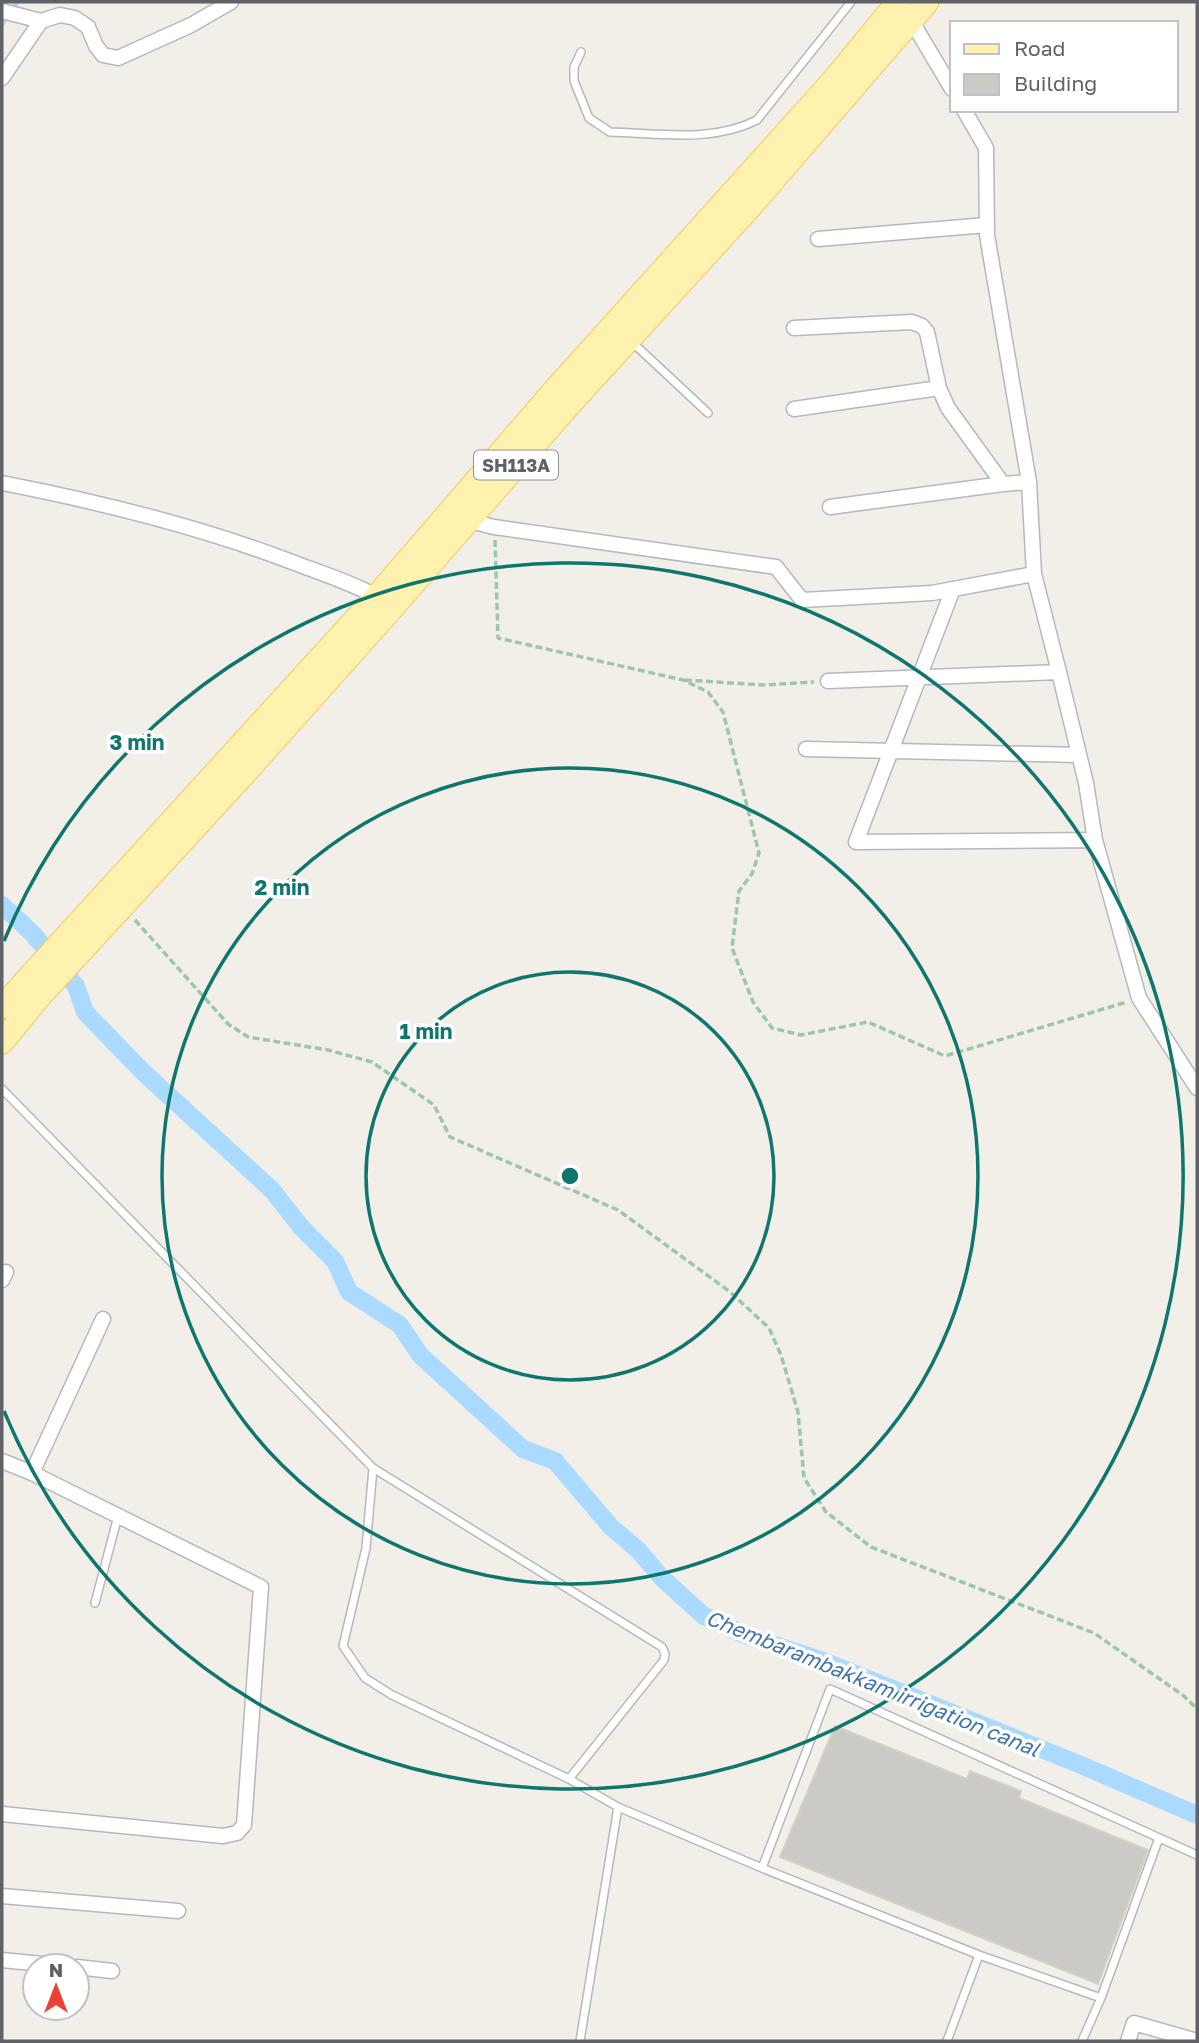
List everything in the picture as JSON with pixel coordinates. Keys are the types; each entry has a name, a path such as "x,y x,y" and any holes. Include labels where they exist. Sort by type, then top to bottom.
{"main road":[{"name":"SH113A","path":"94,922 122,905 244,774 385,601 816,102 895,2"},
{"name":"SH113A","path":"458,516 629,340 750,207 927,2"},
{"name":"SH113A","path":"2,1042 31,990 385,601"},
{"name":"SH113A","path":"2,1007 31,990"}],"street":[{"path":"2,11 41,21 60,15 75,18 88,27 103,55 118,58 191,25 231,2"},
{"path":"895,2 913,20 950,85"},
{"path":"2,78 41,21"},
{"path":"965,112 986,148 987,225 1029,482 1034,575 1079,755 1095,840 1139,998 1197,1087"},
{"path":"818,239 987,225"},
{"path":"794,328 912,322 922,326 927,332 939,388 948,408 1003,484"},
{"path":"794,409 939,388"},
{"path":"830,507 1029,482"},
{"path":"2,483 160,518 260,550 385,601"},
{"path":"458,516 494,527 776,567 802,600 932,593 1034,575"},
{"path":"953,589 856,842 1095,840"},
{"path":"828,681 1059,672"},
{"path":"806,749 1079,755"},
{"path":"32,1472 103,1319"},
{"path":"2,1461 32,1472 261,1587 244,1825 237,1833 223,1836 2,1814"},
{"path":"2,1896 177,1911"},
{"path":"2,1961 21,1963"},
{"path":"91,1969 112,1971"},
{"path":"1128,2041 1135,2023 1197,2041"}],"lane":[{"path":"582,52 574,67 574,81 589,118 600,127 610,132 711,135 739,129 757,120 851,2"},
{"path":"629,340 708,413"},
{"path":"2,1089 373,1468 662,1647 664,1660 569,1779"},
{"path":"373,1468 366,1548 343,1646 365,1678 392,1695 569,1779 618,1807 979,1955 1101,1998"},
{"path":"95,1603 118,1516"},
{"path":"762,1868 830,1689 1197,1855"},
{"path":"580,2041 618,1807"},
{"path":"1082,2041 1101,1998 1158,1838"},
{"path":"947,2041 979,1955"}],"path":[{"path":"494,527 498,638 683,680 763,685 828,681"},
{"path":"683,680 708,692 723,712 759,853 752,874 739,891 732,948 753,1002 772,1028 801,1035 868,1022 944,1056 1139,998"},
{"path":"122,905 228,1024 248,1037 328,1050 372,1062 434,1105 450,1137 618,1210 729,1291 769,1328 781,1355 798,1412 804,1478 826,1512 871,1547 1094,1633 1184,1696 1197,1709"}],"building":[{"path":"835,1726 967,1779 970,1771 1021,1791 1019,1798 1148,1850 1098,1984 780,1857"}],"waterway":[{"path":"2,24 17,2"},
{"name":"Chembarambakkam irrigation canal","path":"2,905 33,934 76,986 85,1012 143,1072 272,1190 301,1227 335,1261 349,1292 400,1325 420,1355 523,1449 555,1461 611,1527 704,1616 745,1635 826,1662 1197,1815"}]}
